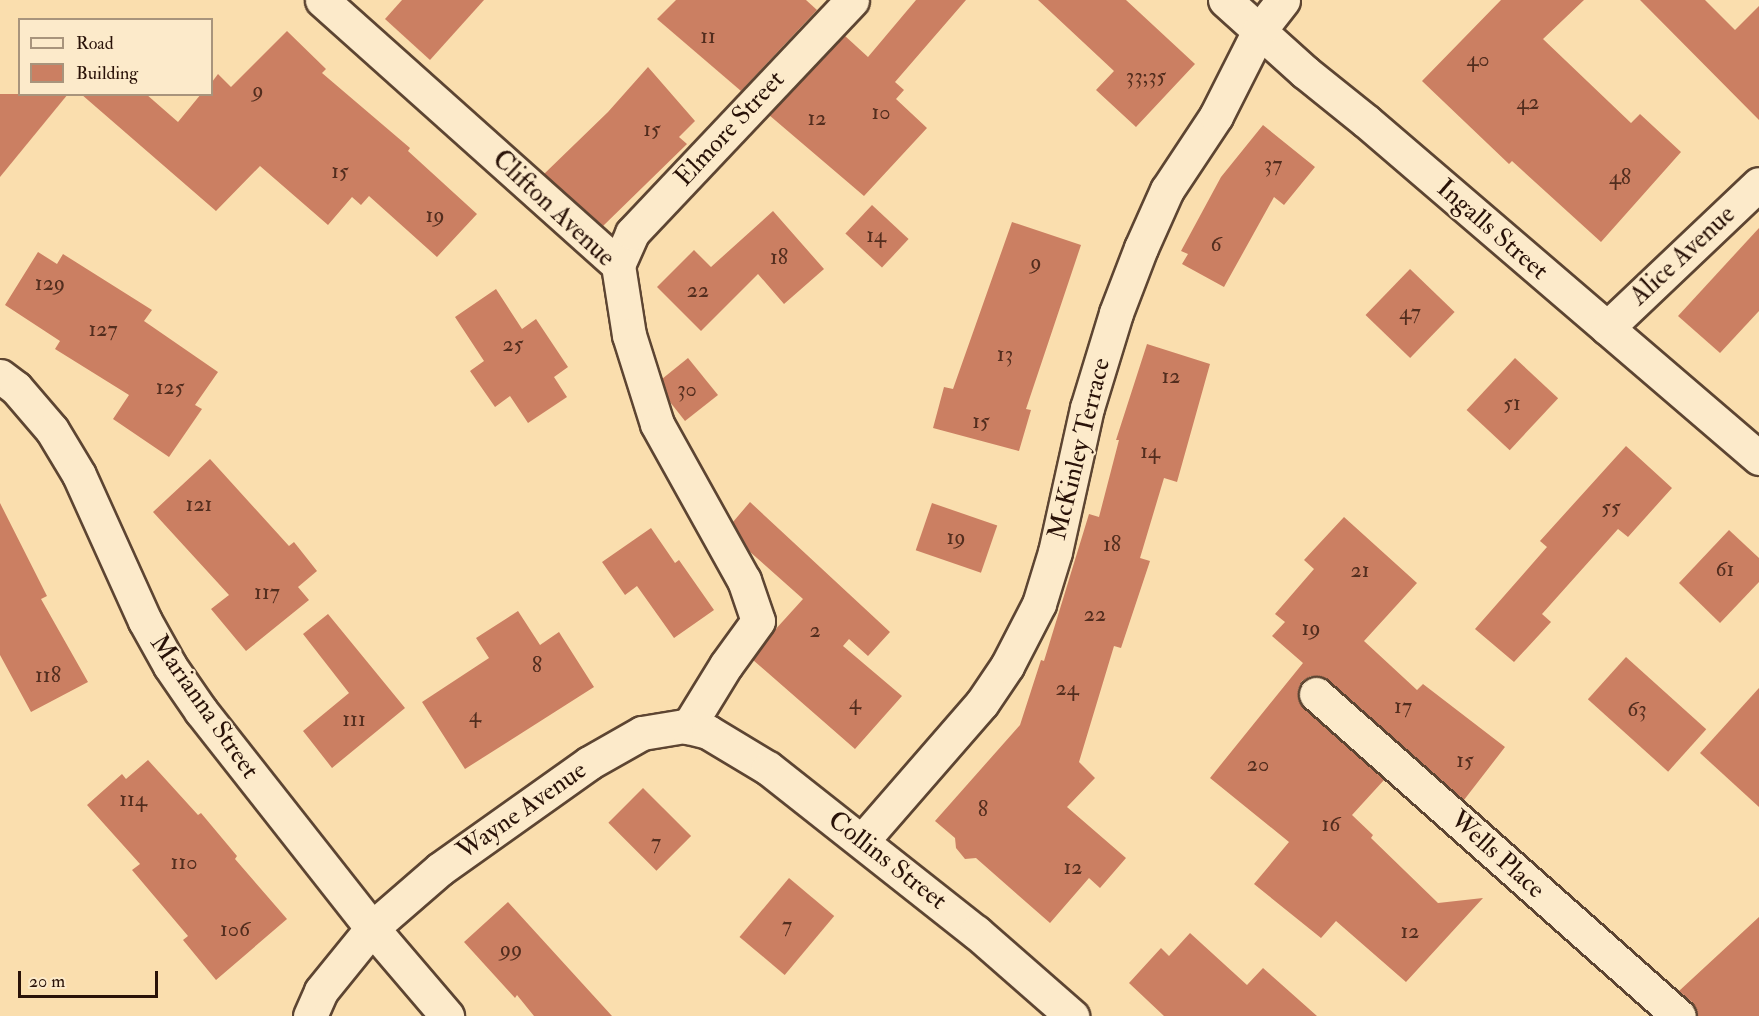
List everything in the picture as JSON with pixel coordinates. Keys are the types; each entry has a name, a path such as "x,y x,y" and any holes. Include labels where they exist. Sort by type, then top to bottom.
{"street":[{"name":"Clifton Avenue","path":"322,0 618,265 629,335 657,424 744,580 758,621 726,664 688,727"},
{"name":"Elmore Street","path":"618,265 632,233 852,0"},
{"name":"Ingalls Street","path":"1225,0 1759,458"},
{"name":"McKinley Terrace","path":"862,841 982,703 1007,666 1039,604 1055,552 1087,408 1116,313 1167,190 1216,116 1259,31 1282,0"},
{"name":"Alice Avenue","path":"1607,328 1759,184"},
{"name":"Marianna Street","path":"0,376 16,388 52,429 79,475 123,576 170,666 242,765 372,928 447,1016"},
{"name":"Wells Place","path":"1316,694 1679,1016"},
{"name":"Collins Street","path":"688,727 708,732 768,768 976,932 1072,1016"},
{"name":"Wayne Avenue","path":"310,1016 321,991 372,928 440,869 589,763 642,733 688,727"}],"building":[{"path":"402,0 484,0 430,60 385,19"},
{"path":"676,0 806,0 817,10 741,91 657,19"},
{"path":"916,0 966,0 895,82 904,90 896,99 927,128 864,196 769,115 844,35 868,57"},
{"path":"1038,0 1126,0 1195,64 1136,127 1096,90 1114,71"},
{"path":"1501,0 1584,0 1543,39 1631,123 1640,114 1681,152 1601,242 1512,161 1509,164 1422,81"},
{"path":"1640,0 1705,0 1735,30 1759,6 1759,120"},
{"path":"287,31 326,69 322,73 410,148 408,151 477,214 437,257 369,196 361,205 352,197 328,225 260,166 216,211 83,96 148,96 178,122 199,96 213,96 213,81 218,74 231,87"},
{"path":"648,67 695,121 679,137 687,144 603,226 544,174 608,112"},
{"path":"0,94 66,96 0,177"},
{"path":"1263,125 1315,167 1284,205 1274,197 1224,287 1182,264 1188,254 1181,251 1221,177"},
{"path":"872,205 909,239 882,268 845,234"},
{"path":"773,211 824,269 784,304 758,274 701,331 657,287 694,250 711,267"},
{"path":"1012,222 1081,245 1026,409 1031,410 1019,451 933,428 944,387 953,389"},
{"path":"1759,228 1759,311 1720,353 1678,316"},
{"path":"38,252 57,264 63,254 152,310 144,321 218,372 195,405 202,409 169,457 113,419 129,395 55,349 60,341 5,305"},
{"path":"1410,269 1455,312 1410,358 1366,315"},
{"path":"496,289 522,329 536,319 568,367 554,377 567,397 528,423 510,396 495,407 470,371 484,361 455,317"},
{"path":"1147,344 1210,364 1177,482 1164,478 1140,558 1150,561 1121,648 1114,646 1079,762 1095,778 1067,807 1126,858 1100,888 1089,878 1050,923 976,858 965,859 956,848 955,838 935,821 1020,725 1041,660 1044,661 1089,514 1099,517 1119,440 1116,440"},
{"path":"688,358 718,395 685,421 670,402 662,379"},
{"path":"1515,358 1558,398 1510,450 1467,410"},
{"path":"1626,446 1672,488 1628,537 1618,529 1542,614 1551,622 1514,662 1475,629 1547,547 1540,541"},
{"path":"210,459 289,546 294,542 317,571 298,587 309,600 246,651 211,609 229,595 153,512"},
{"path":"750,502 890,632 868,656 849,639 843,646 902,696 855,749 753,660 774,631 803,599 749,551 733,522"},
{"path":"0,503 47,596 41,599 88,682 31,712 0,655"},
{"path":"932,503 997,525 981,573 916,550"},
{"path":"1344,517 1417,583 1364,641 1417,690 1423,684 1505,747 1464,800 1328,680 1319,676 1311,676 1302,681 1298,690 1298,699 1304,708 1384,780 1352,815 1373,835 1371,838 1438,903 1483,898 1406,982 1336,921 1321,938 1254,884 1289,842 1210,778 1303,663 1272,636 1285,622 1275,614 1314,569 1304,560"},
{"path":"651,528 675,563 679,560 714,610 674,638 637,586 625,595 602,562"},
{"path":"1729,530 1759,558 1759,582 1720,623 1679,583"},
{"path":"518,611 540,645 559,632 594,687 465,769 422,702 489,658 476,638"},
{"path":"328,614 405,708 332,768 303,731 349,693 303,634"},
{"path":"1626,657 1706,729 1668,772 1588,699"},
{"path":"1759,688 1759,807 1700,753"},
{"path":"148,760 198,815 201,813 237,856 235,859 287,919 216,980 183,940 188,936 132,870 140,864 87,805 122,774 126,779"},
{"path":"643,788 691,836 656,871 608,823"},
{"path":"789,878 834,916 785,975 740,937"},
{"path":"508,902 612,1016 534,1016 517,995 515,998 464,942"},
{"path":"1759,917 1759,1016 1697,1016 1692,1002 1679,991"},
{"path":"1190,933 1247,985 1263,968 1317,1016 1164,1016 1129,983 1161,948 1169,956"}]}
